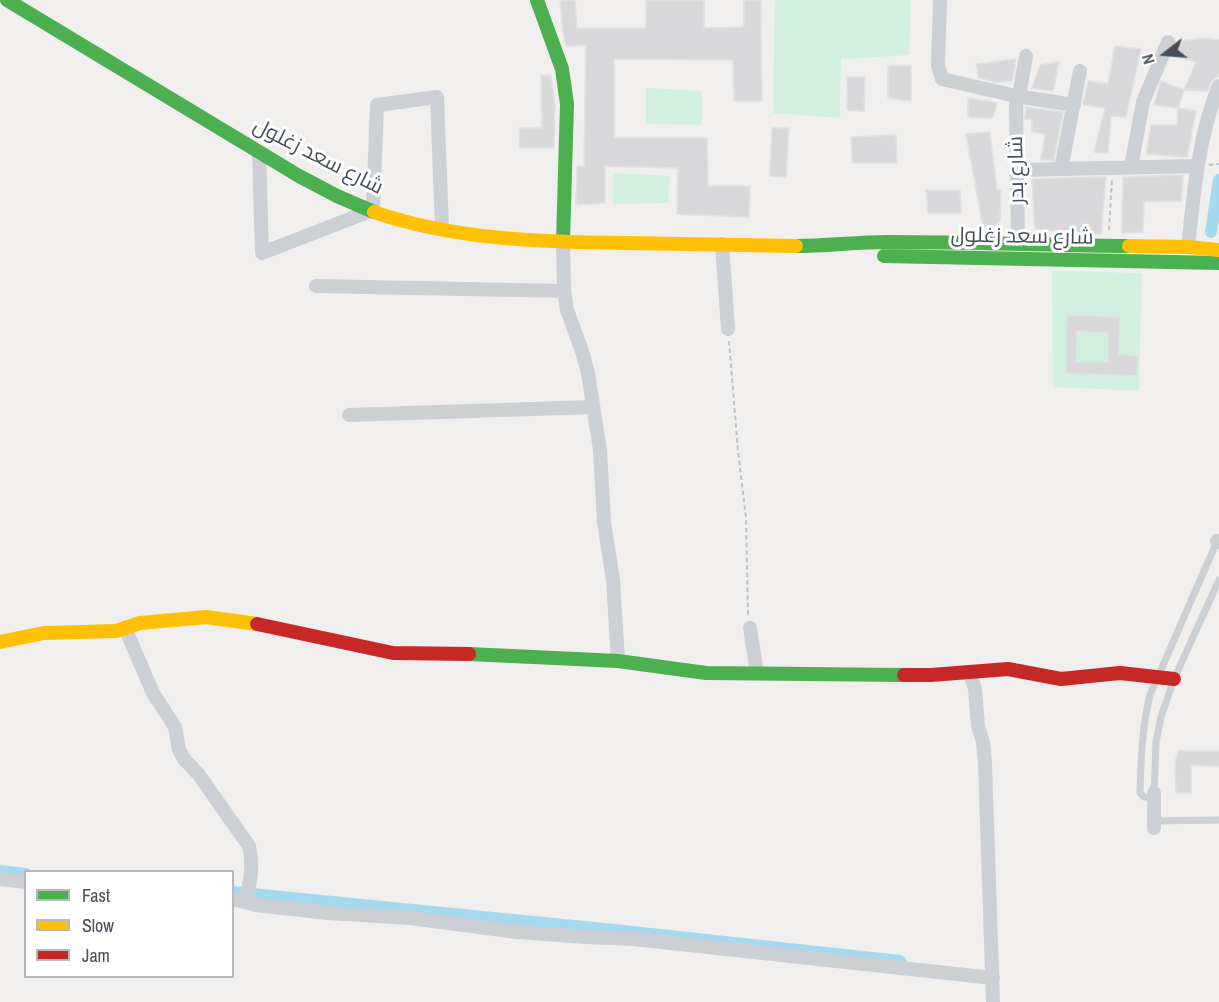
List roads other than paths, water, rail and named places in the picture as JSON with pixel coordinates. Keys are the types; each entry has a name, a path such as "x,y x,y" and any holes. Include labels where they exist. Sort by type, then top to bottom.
{"main road":[{"name":"شارع سعد زغلول","path":"7,0 259,152 330,192 396,218 442,228 475,234 563,241 825,246 857,242 1018,244 1188,247 1219,250"},
{"path":"537,0 562,69 566,94 563,241"},
{"name":"شارع سعد زغلول","path":"825,246 841,252 865,256 1219,263"},
{"path":"0,642 44,633 116,631 140,623 206,617 275,627 393,653 484,654 618,661 689,672 931,675 1008,669 1061,679 1120,673 1174,679"}],"street":[{"path":"940,0 938,66 942,79 1017,96 1074,105"},
{"path":"1131,167 1137,124 1143,102 1168,42"},
{"name":"شارع بدر","path":"1018,244 1017,96 1026,56"},
{"path":"1061,169 1080,71"},
{"path":"1188,247 1209,110 1219,86"},
{"path":"259,152 262,253 373,210 377,105 437,97 442,228"},
{"path":"1017,170 1202,166"},
{"path":"563,241 564,291 567,310 582,351 600,450 604,522 613,580 618,661"},
{"path":"722,244 728,329"},
{"path":"316,286 564,291"},
{"path":"349,415 593,407"},
{"path":"125,628 153,693 175,727 179,750 184,759 199,775 249,846 252,858 243,896 256,905 328,913 410,918 518,932 586,938 634,939 993,978"},
{"path":"750,628 757,673"},
{"path":"970,672 975,689 978,726 985,764 993,1002"},
{"path":"1154,793 1154,824"},
{"path":"0,879 24,882"}],"lane":[{"path":"1218,540 1157,677 1145,716 1140,793 1147,797 1154,793 1156,742 1161,717 1174,679 1219,580"},
{"path":"1154,824 1219,820"}],"waterway":[{"path":"1211,232 1219,180"},
{"path":"0,871 24,874"},
{"path":"234,892 900,961"}]}
